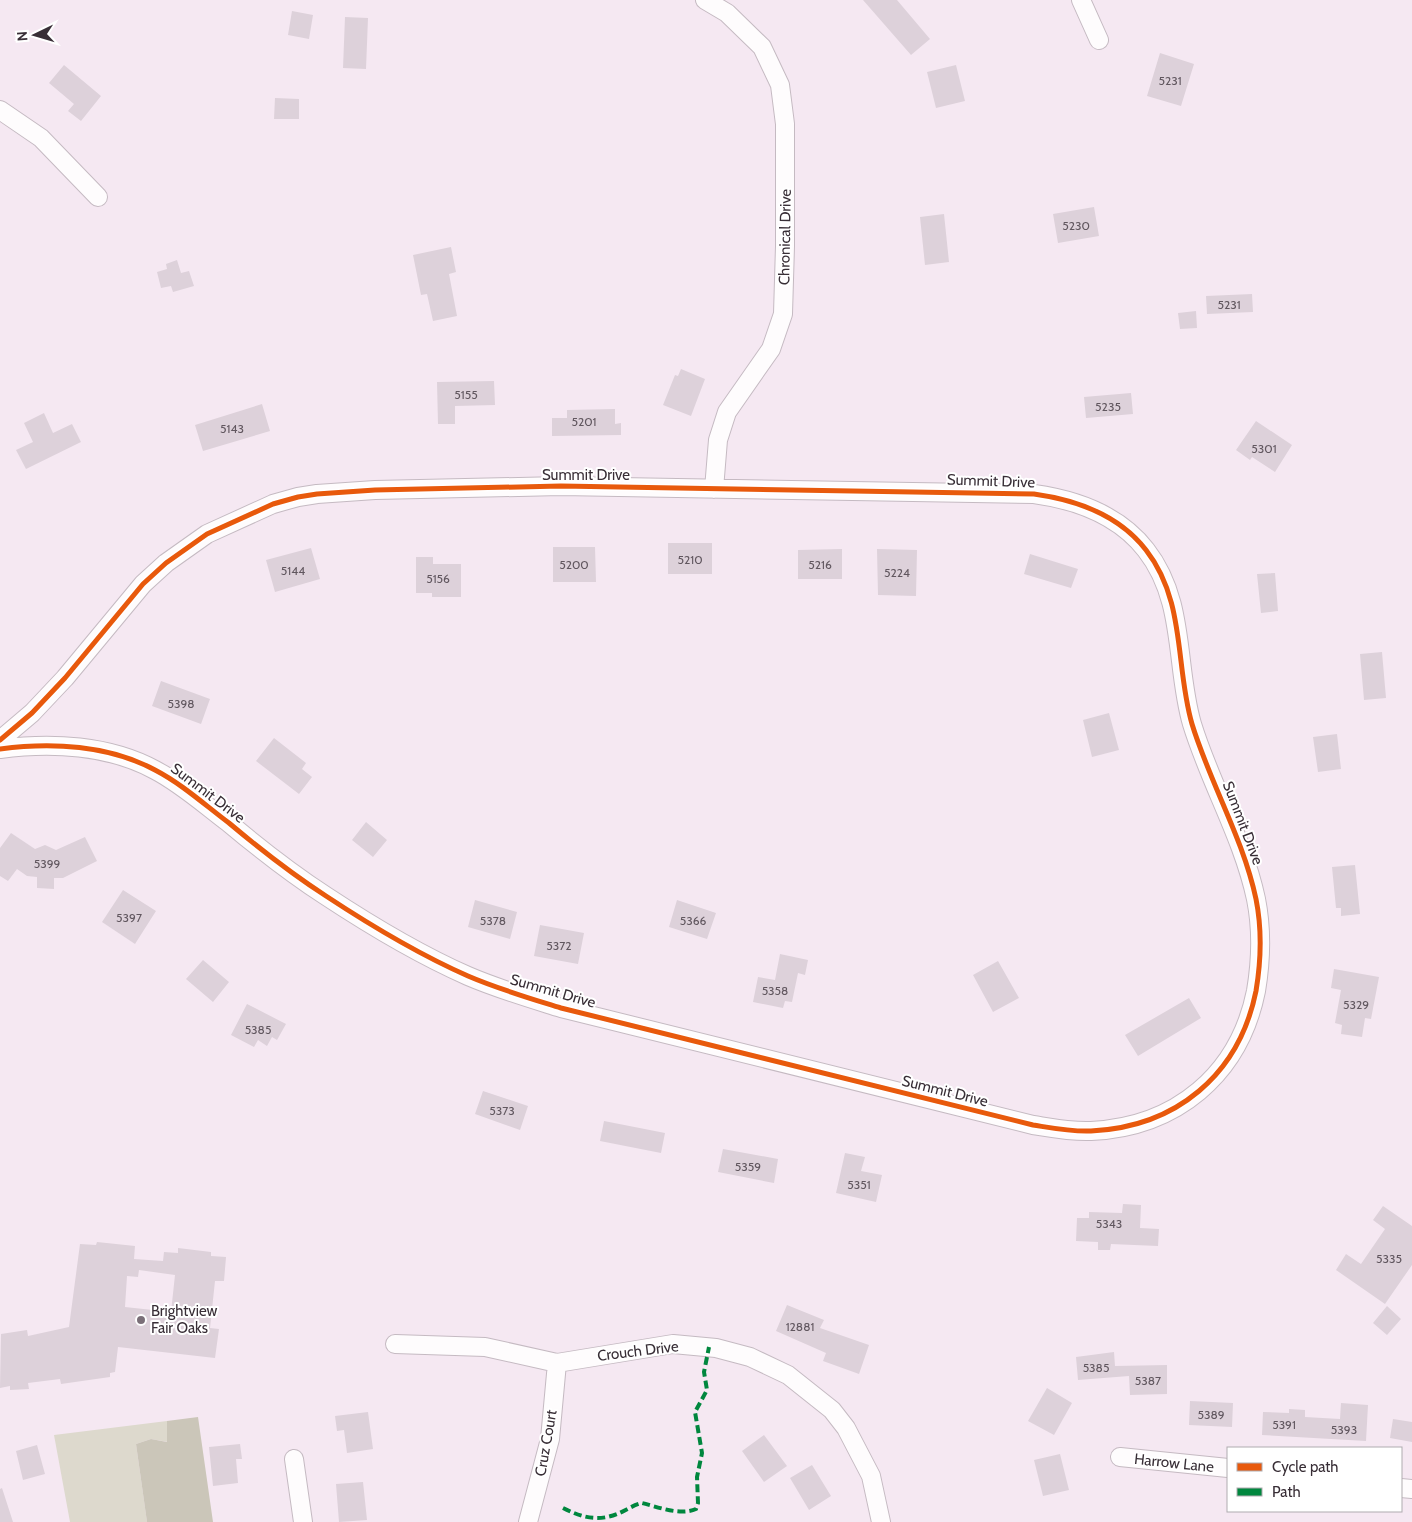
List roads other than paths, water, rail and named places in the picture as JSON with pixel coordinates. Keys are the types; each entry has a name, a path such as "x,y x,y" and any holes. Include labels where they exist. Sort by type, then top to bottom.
{"street":[{"name":"Chronical Drive","path":"705,0 733,18 762,47 780,85 785,124 786,246 783,314 771,349 727,412 718,440 714,489"},
{"path":"1081,0 1099,40"},
{"path":"0,110 41,138 98,197"},
{"name":"Summit Drive","path":"0,740 32,713 65,678 143,584 166,563 207,534 273,504 318,494 375,490 561,486 1034,494 1050,496 1078,503 1100,512 1120,526 1145,549 1165,580 1173,606 1191,722 1248,869 1256,899 1260,927 1258,978 1247,1024 1238,1046 1226,1064 1197,1093 1160,1114 1130,1125 1089,1131 1050,1128 993,1116 561,1008 501,989 467,975 385,932 283,867 200,800 154,769 122,757 89,749 28,746 0,749"},
{"name":"Crouch Drive","path":"395,1344 485,1347 556,1363 674,1344 716,1348 750,1357 788,1375 832,1410 846,1428 871,1476 881,1522"},
{"name":"Cruz Court","path":"528,1522 550,1439 556,1363"},
{"name":"Harrow Lane","path":"1120,1458 1227,1468"},
{"path":"294,1460 303,1522"}],"place":[{"name":"Brightview Fair Oaks","path":"141,1320"}]}
